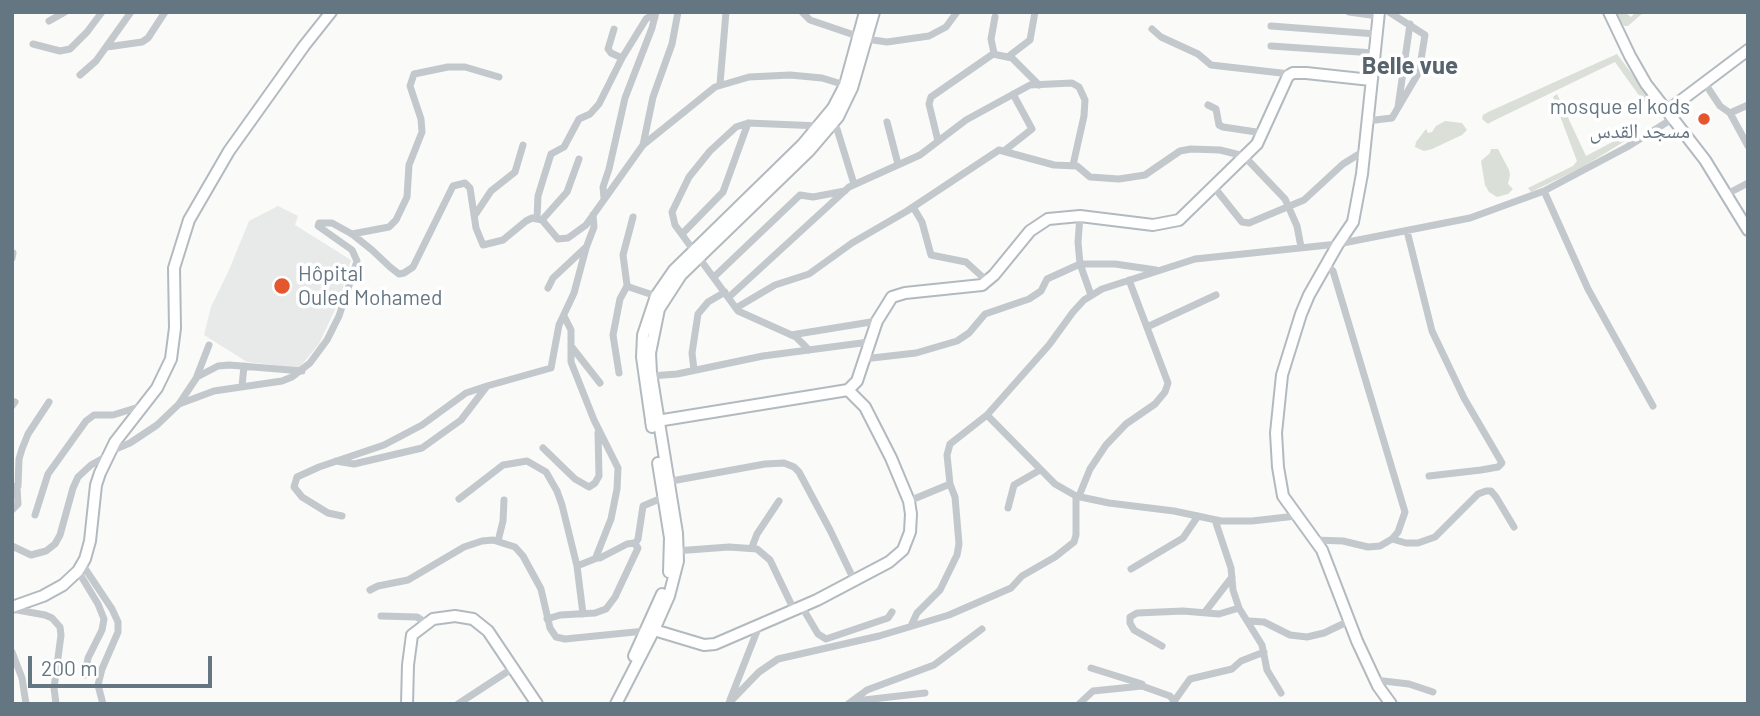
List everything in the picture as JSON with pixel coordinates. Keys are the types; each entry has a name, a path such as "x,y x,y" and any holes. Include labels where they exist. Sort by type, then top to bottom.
{"street":[{"path":"49,22 65,12"},
{"path":"33,44 60,51 70,49 88,32 102,12"},
{"path":"80,75 96,61 131,12"},
{"path":"107,47 142,42 165,12"},
{"path":"12,608 54,591 80,567 90,541 96,485 109,454 124,428 162,379 173,351 176,328 174,268 189,220 229,151 331,12"},
{"path":"643,145 653,97 669,52 678,12"},
{"path":"720,85 726,12"},
{"path":"802,12 810,20 862,38 887,42 929,36 946,27 957,12"},
{"path":"675,551 642,357 643,334 656,296 668,278 809,151 843,99 862,38 865,12"},
{"path":"843,99 845,85 873,12"},
{"path":"1009,56 1029,41 1035,12"},
{"path":"1349,12 1382,13 1410,24 1425,35 1419,72 1397,112 1392,118 1367,121"},
{"path":"1609,12 1630,56 1669,115 1705,160 1747,228"},
{"path":"1382,13 1376,34 1362,174 1353,222 1309,295 1301,314 1282,375 1276,423 1278,467 1283,496 1322,550 1375,680 1391,704"},
{"path":"604,199 603,187 610,169 625,98 655,15"},
{"path":"655,15 646,19 622,58 599,104 590,114 579,119 564,148 551,154 538,196 540,219 551,233 561,239 574,235 593,215 643,145 720,85 750,77 790,75 822,78 845,85"},
{"path":"994,53 991,39 995,17"},
{"path":"1397,112 1410,24"},
{"path":"1270,26 1376,34"},
{"path":"614,29 608,50 622,58"},
{"path":"1152,30 1198,54 1211,65 1371,80"},
{"path":"1270,46 1374,53"},
{"path":"911,626 917,613 944,584 957,555 959,544 956,497 950,484 947,455 950,444 987,415 1049,345 1073,312 1091,295 1157,270 1215,256 1338,244 1407,232 1470,218 1544,191 1627,147 1669,115 1704,82 1748,50"},
{"path":"938,141 929,104 931,97 994,53 1009,56 1039,85"},
{"path":"352,234 389,227 396,220 407,197 409,165 422,132 410,86 414,74 447,67 465,67 499,77"},
{"path":"654,422 848,390 857,382 869,342 887,302 898,295 975,287 987,281 1022,238 1039,224 1055,217 1080,216 1153,225 1174,222 1186,216 1256,144 1291,74"},
{"path":"1704,82 1728,120 1735,124"},
{"path":"694,370 692,353 698,314 708,302 727,294 854,184 920,155 966,120 1013,94 1030,85 1074,83 1084,97 1084,126 1074,153 1073,165"},
{"path":"1004,150 1032,129 1013,94"},
{"path":"1208,105 1216,109 1221,126 1263,133"},
{"path":"1730,113 1748,105"},
{"path":"1720,106 1730,113 1748,146"},
{"path":"887,122 898,164"},
{"path":"682,234 723,192 748,123"},
{"path":"809,350 802,341 754,320 736,308 682,234 673,220 672,212 689,177 727,135 736,127 748,123 825,126 837,130 854,184"},
{"path":"475,215 491,191 515,172 523,145"},
{"path":"736,308 775,285 809,274 852,243 913,207 999,150 1054,165 1073,165 1081,168 1090,177 1126,179 1145,174 1186,149 1220,150 1244,156 1290,207 1301,247"},
{"path":"1214,187 1245,223 1304,200 1343,164 1364,151"},
{"path":"179,404 209,392 288,379 310,363 327,340 339,316 357,261 352,250 318,224 332,223 352,234 401,274 413,267 457,183 465,183 470,188 479,240 485,246 506,238 526,220 540,219 567,192 579,159"},
{"path":"1727,194 1748,183"},
{"path":"714,277 800,195 813,197 846,191"},
{"path":"1544,191 1588,289 1653,406"},
{"path":"913,207 922,222 931,255 967,262 987,281"},
{"path":"342,516 317,508 302,497 294,487 297,477 384,445 422,425 466,393 551,368 557,334 574,293 595,224 593,215"},
{"path":"1080,216 1080,264 1091,295"},
{"path":"619,373 613,335 620,299 627,286 623,255 633,217"},
{"path":"1407,232 1432,331 1464,398 1502,463 1498,467 1429,476"},
{"path":"548,288 553,278 586,248"},
{"path":"654,422 650,353 659,309 696,253"},
{"path":"863,359 916,353 957,341 969,333 985,314 1029,299 1041,291 1047,279 1080,264 1115,264 1157,270"},
{"path":"1315,540 1380,546 1392,540 1402,526 1405,508 1333,271 1326,265"},
{"path":"729,703 759,672 779,659 806,651 847,645 949,615 1007,590 1022,576 1055,557 1076,539 1078,496 1090,469 1105,445 1166,392 1168,377 1129,280"},
{"path":"627,286 656,296"},
{"path":"1147,327 1216,295"},
{"path":"564,316 570,326 571,362 598,429 618,468 611,519 597,558"},
{"path":"791,335 877,321"},
{"path":"651,376 869,342"},
{"path":"12,545 31,555 46,551 55,544 78,477 91,465 149,431 179,404 197,377 209,345"},
{"path":"570,346 600,383"},
{"path":"197,377 222,365 302,371"},
{"path":"242,386 244,366"},
{"path":"274,382 275,370"},
{"path":"336,461 354,464 422,448 461,420 487,386"},
{"path":"370,590 414,578 474,543 498,541 515,547 523,556 541,589 547,619 554,636 558,638 650,631 709,645 759,626 888,562 903,550 911,531 909,501 891,458 865,407 848,390"},
{"path":"12,510 18,504 14,488 22,449 28,434 49,402"},
{"path":"35,515 48,474 86,421 94,415 113,415 142,406"},
{"path":"987,415 1040,470 1064,491 1078,496 1214,520 1252,521 1296,516"},
{"path":"543,448 575,479 589,487 599,476 598,429"},
{"path":"459,499 476,488 498,467 519,461 530,462 546,472 557,491 576,566 583,614"},
{"path":"665,482 765,464 784,463 793,467 799,472 824,519 853,580"},
{"path":"1008,508 1014,485 1040,470"},
{"path":"616,704 668,596 678,561 664,497 665,482"},
{"path":"909,501 950,484"},
{"path":"1392,540 1418,543 1435,537 1480,492 1486,491 1491,491 1496,497 1514,527"},
{"path":"547,619 559,615 602,612 610,605 638,551 635,544 644,504 664,497"},
{"path":"498,541 505,500"},
{"path":"752,547 757,534 779,501"},
{"path":"1131,569 1183,538 1198,516"},
{"path":"1214,520 1239,608 1249,621 1264,652 1267,670 1281,693"},
{"path":"576,566 627,544 635,544"},
{"path":"675,551 752,547 770,560 798,608 815,630 826,639 890,618 892,612"},
{"path":"80,567 104,619 103,630 88,658 85,675"},
{"path":"80,567 113,609 118,622 118,632 98,685 103,704"},
{"path":"1205,612 1232,577"},
{"path":"12,608 45,615 60,627 54,688 56,704"},
{"path":"1162,646 1136,632 1130,623 1130,617 1143,613 1219,614 1239,608"},
{"path":"381,616 417,617 426,623"},
{"path":"407,704 410,640 415,631 426,623 437,618 455,616 476,621 488,631 537,704"},
{"path":"1249,621 1264,622 1290,635 1307,637 1324,633 1349,621"},
{"path":"729,703 759,626"},
{"path":"848,704 867,690 934,665 982,629"},
{"path":"611,704 634,656 650,631"},
{"path":"12,652 22,678 26,704"},
{"path":"1091,668 1146,686 1175,702 1190,679 1232,669 1241,661 1264,652"},
{"path":"458,704 513,668"},
{"path":"1375,680 1409,684 1433,692"},
{"path":"1079,704 1093,691 1146,686"},
{"path":"856,699 925,693"}],"shaded area":[{"path":"1615,12 1624,12 1631,17 1636,12 1644,12 1628,26 1624,26"},
{"path":"1617,54 1647,94 1648,103 1643,101 1615,62 1488,124 1482,119 1488,112"},
{"path":"1557,94 1586,156 1635,130 1638,133 1581,168 1531,192 1528,188 1573,166 1577,161 1553,97"},
{"path":"1445,121 1462,123 1467,130 1432,149 1424,151 1415,147 1426,129 1428,133 1432,132"},
{"path":"1491,149 1498,149 1509,170 1508,184 1513,189 1508,194 1497,197 1489,192 1485,185 1481,161"},
{"name":"Hôpital Ouled Mohamed","path":"278,206 298,216 295,225 351,260 339,301 319,344 299,368 247,362 204,335 211,307 249,221"}],"place":[{"name":"mosque el kods مسجد القدس","path":"1704,119"},
{"name":"Hôpital Ouled Mohamed","path":"282,286"}],"district":[{"name":"Belle vue","path":"1410,66"}]}
